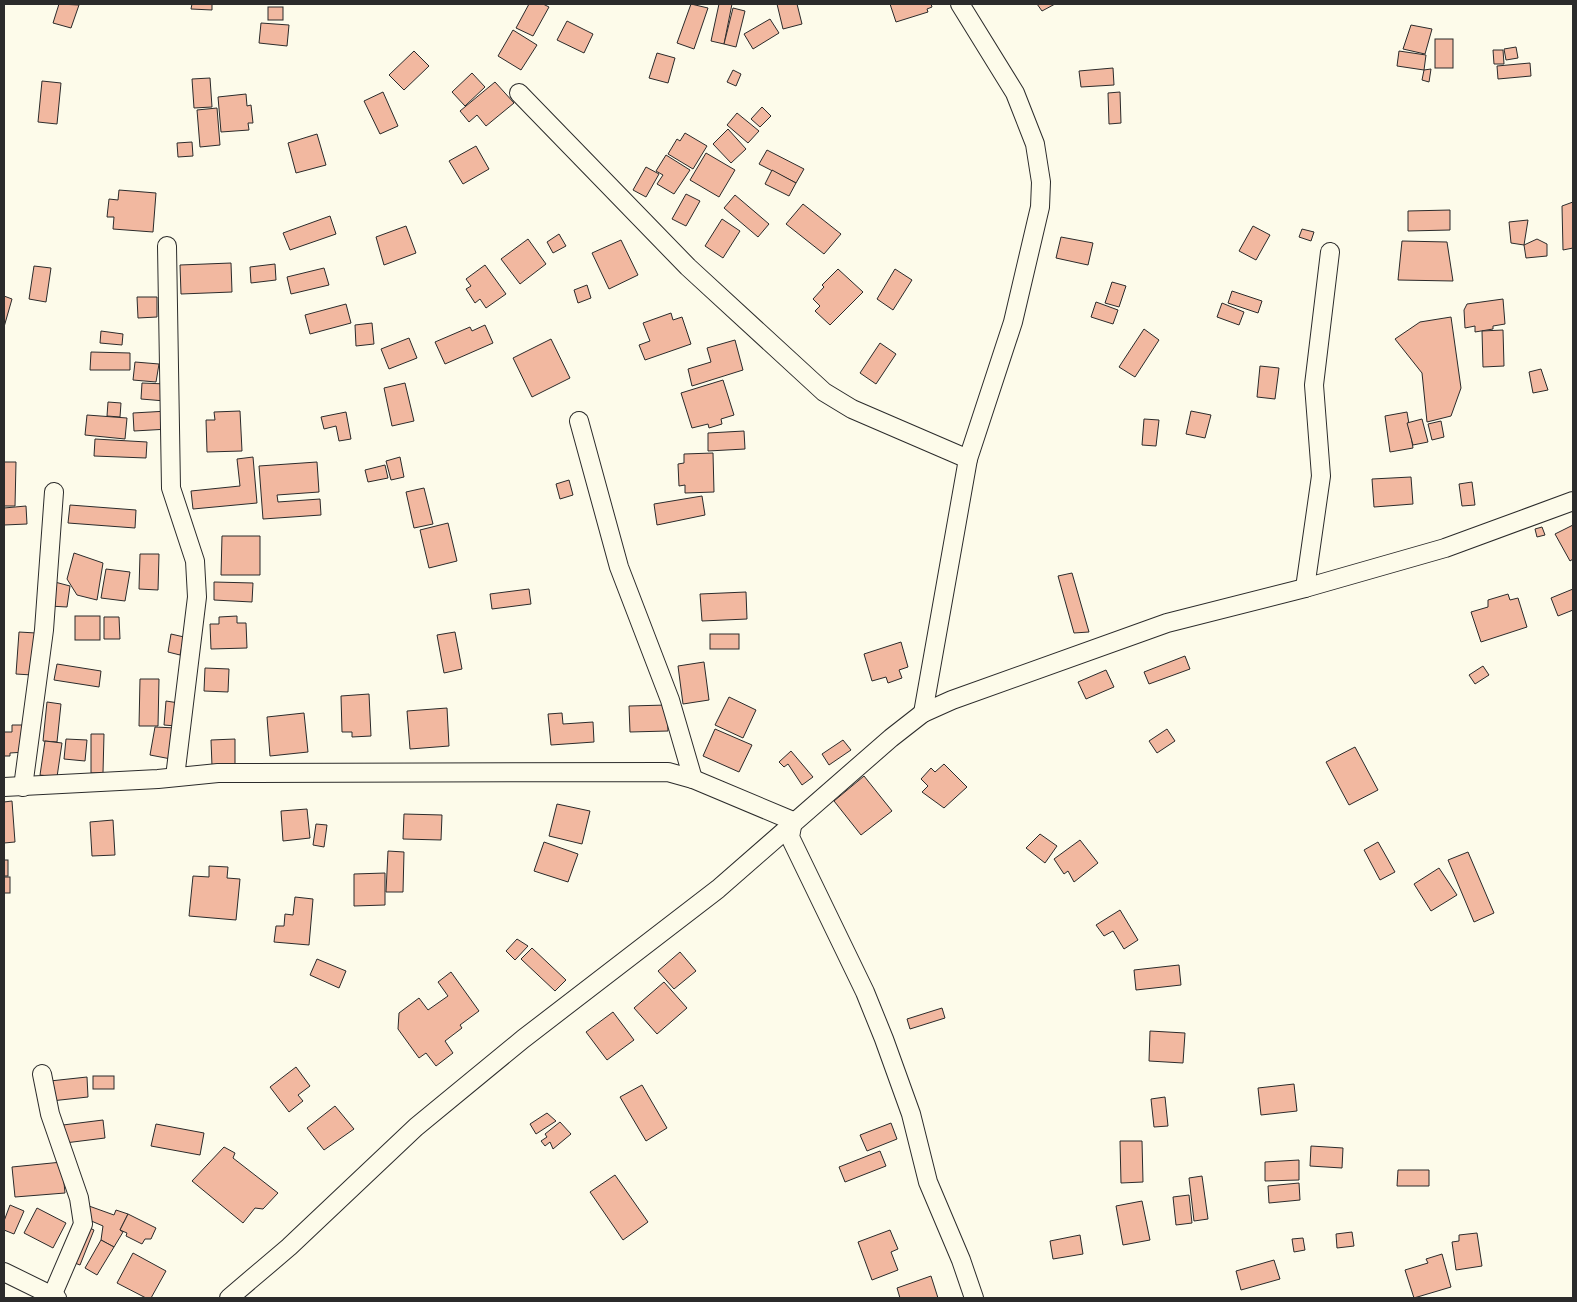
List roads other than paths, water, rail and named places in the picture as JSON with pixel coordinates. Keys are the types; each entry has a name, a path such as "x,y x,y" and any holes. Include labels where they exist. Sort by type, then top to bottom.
{"street":[{"path":"923,713 968,459 1013,322 1040,207 1041,182 1035,144 1015,92 960,4"},
{"path":"518,93 688,267 824,392 852,409 968,459"},
{"path":"167,246 171,488 195,561 197,597 175,777"},
{"path":"1305,588 1321,476 1314,385 1330,252"},
{"path":"579,421 619,567 670,700 693,779"},
{"path":"22,787 44,630 54,492"},
{"path":"229,1298 289,1247 416,1127 523,1039 718,889 793,821 923,713 952,700 1166,623 1305,588 1445,548 1573,501"},
{"path":"4,788 228,773 668,772 693,779 793,821"},
{"path":"793,821 790,837 865,992 881,1031 911,1114 928,1182 961,1260 974,1298"},
{"path":"4,1272 55,1297 83,1224 79,1198 50,1114 42,1074"}]}
